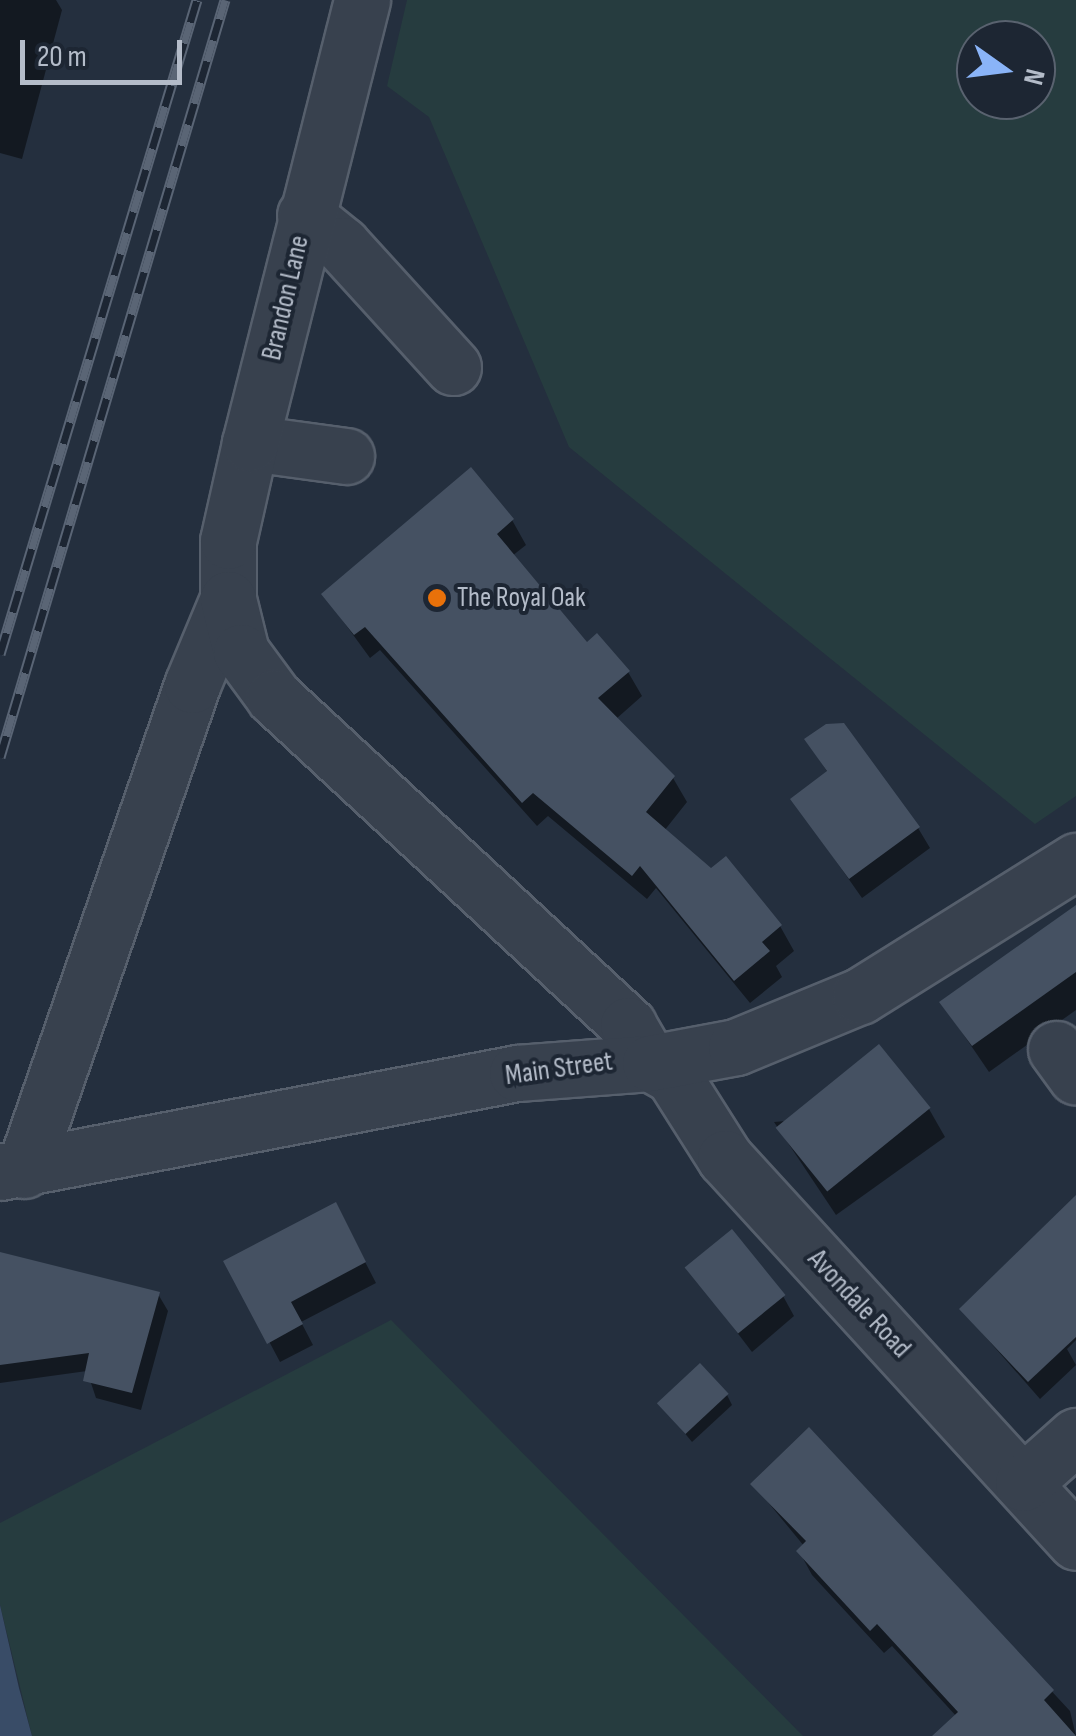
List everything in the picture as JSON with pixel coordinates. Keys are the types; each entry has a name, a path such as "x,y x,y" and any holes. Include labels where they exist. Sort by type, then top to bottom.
{"street":[{"name":"Brandon Lane","path":"228,599 228,541 362,0"},
{"path":"306,215 453,367"},
{"path":"250,443 346,456"},
{"path":"12,1171 228,599"},
{"name":"Avondale Road","path":"228,599 241,652 274,697 628,1025 650,1063 673,1076 725,1158 1076,1542"},
{"name":"Main Street","path":"12,1171 518,1074 650,1063 736,1047 860,996 1076,861"},
{"path":"1023,1483 1076,1436"}],"green space":[{"path":"407,0 1076,0 1076,796 1035,824 569,447 429,117 387,86"},
{"path":"391,1320 803,1736 32,1736 0,1605 0,1523"}],"water":[{"path":"0,1605 19,1688 32,1736 0,1736"}],"building":[{"path":"471,467 514,519 497,534 587,642 597,633 630,671 598,698 675,776 646,812 711,868 726,856 782,925 762,942 770,951 734,981 640,866 632,876 533,793 522,803 365,627 354,635 321,594"},
{"path":"844,723 920,827 849,879 790,799 827,771 804,739 826,724"},
{"path":"1076,905 1076,972 972,1046 939,1002"},
{"path":"879,1044 931,1108 827,1191 776,1128"},
{"path":"1076,1195 1076,1337 1028,1382 959,1309"},
{"path":"336,1202 366,1262 291,1302 303,1324 267,1344 223,1261"},
{"path":"732,1229 785,1295 738,1333 685,1267"},
{"path":"0,1252 160,1292 132,1393 83,1381 89,1353 0,1365"},
{"path":"700,1363 729,1394 685,1434 657,1403"},
{"path":"809,1427 1054,1690 1044,1700 1076,1736 932,1736 958,1712 877,1624 870,1631 796,1551 806,1541 750,1484"}],"railway":[{"path":"0,654 197,0"},
{"path":"0,757 225,0"}],"place":[{"name":"The Royal Oak","path":"437,598"}]}
